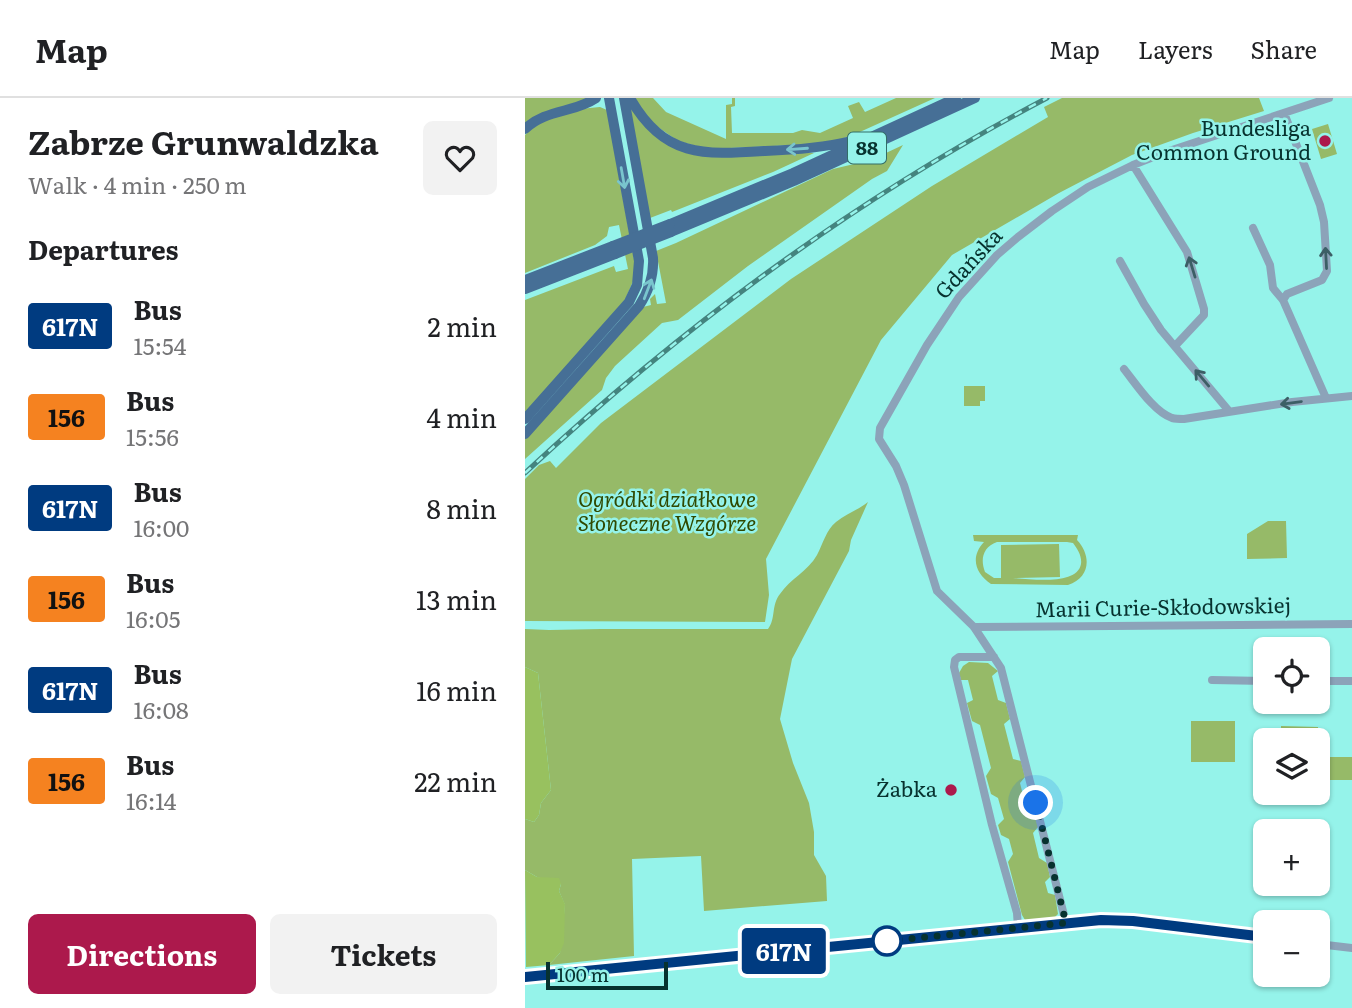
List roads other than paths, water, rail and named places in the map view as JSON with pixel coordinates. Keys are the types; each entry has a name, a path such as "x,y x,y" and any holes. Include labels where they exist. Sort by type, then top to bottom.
{"main road":[{"path":"525,434 639,306 649,289 653,258 624,98"},
{"path":"630,98 646,123 659,133 685,148 706,153 822,148 887,130"},
{"name":"88","path":"671,228 956,98"},
{"name":"88","path":"525,280 614,250 795,181 975,98"},
{"path":"525,129 551,113 591,101 610,103"},
{"path":"610,103 630,129"},
{"path":"525,418 629,302 637,285 639,261 610,103"},
{"name":"88","path":"525,289 614,250"}],"street":[{"name":"Gdańska","path":"974,627 937,591 903,482 881,444 879,433 882,422 934,334 969,285 1018,236 1088,187 1133,165 1329,98"},
{"path":"1283,300 1287,294 1322,279 1327,271 1321,205 1284,113"},
{"path":"1133,165 1187,252 1204,309 1204,314 1175,346"},
{"path":"1253,228 1270,265 1273,288 1283,300 1326,398"},
{"path":"1120,261 1161,330 1229,411"},
{"path":"1124,369 1148,399 1170,418 1191,419 1229,411 1352,396"},
{"name":"Marii Curie-Skłodowskiej","path":"974,627 1352,624"},
{"path":"974,627 1001,668 1066,923"},
{"path":"994,657 958,657 954,667 992,825 1017,914 1018,928"},
{"path":"1212,680 1253,681"},
{"path":"1330,681 1352,681"},
{"path":"525,976 1101,920 1123,920 1253,936"},
{"path":"1330,945 1352,948"}],"railway":[{"path":"525,473 646,367 773,268 907,178 1047,98"}],"place":[{"name":"Bundesliga Common Ground","path":"1325,141"},
{"name":"Żabka","path":"951,790"}],"park label":[{"name":"Ogródki działkowe Słoneczne Wzgórze","path":"667,512"}]}
